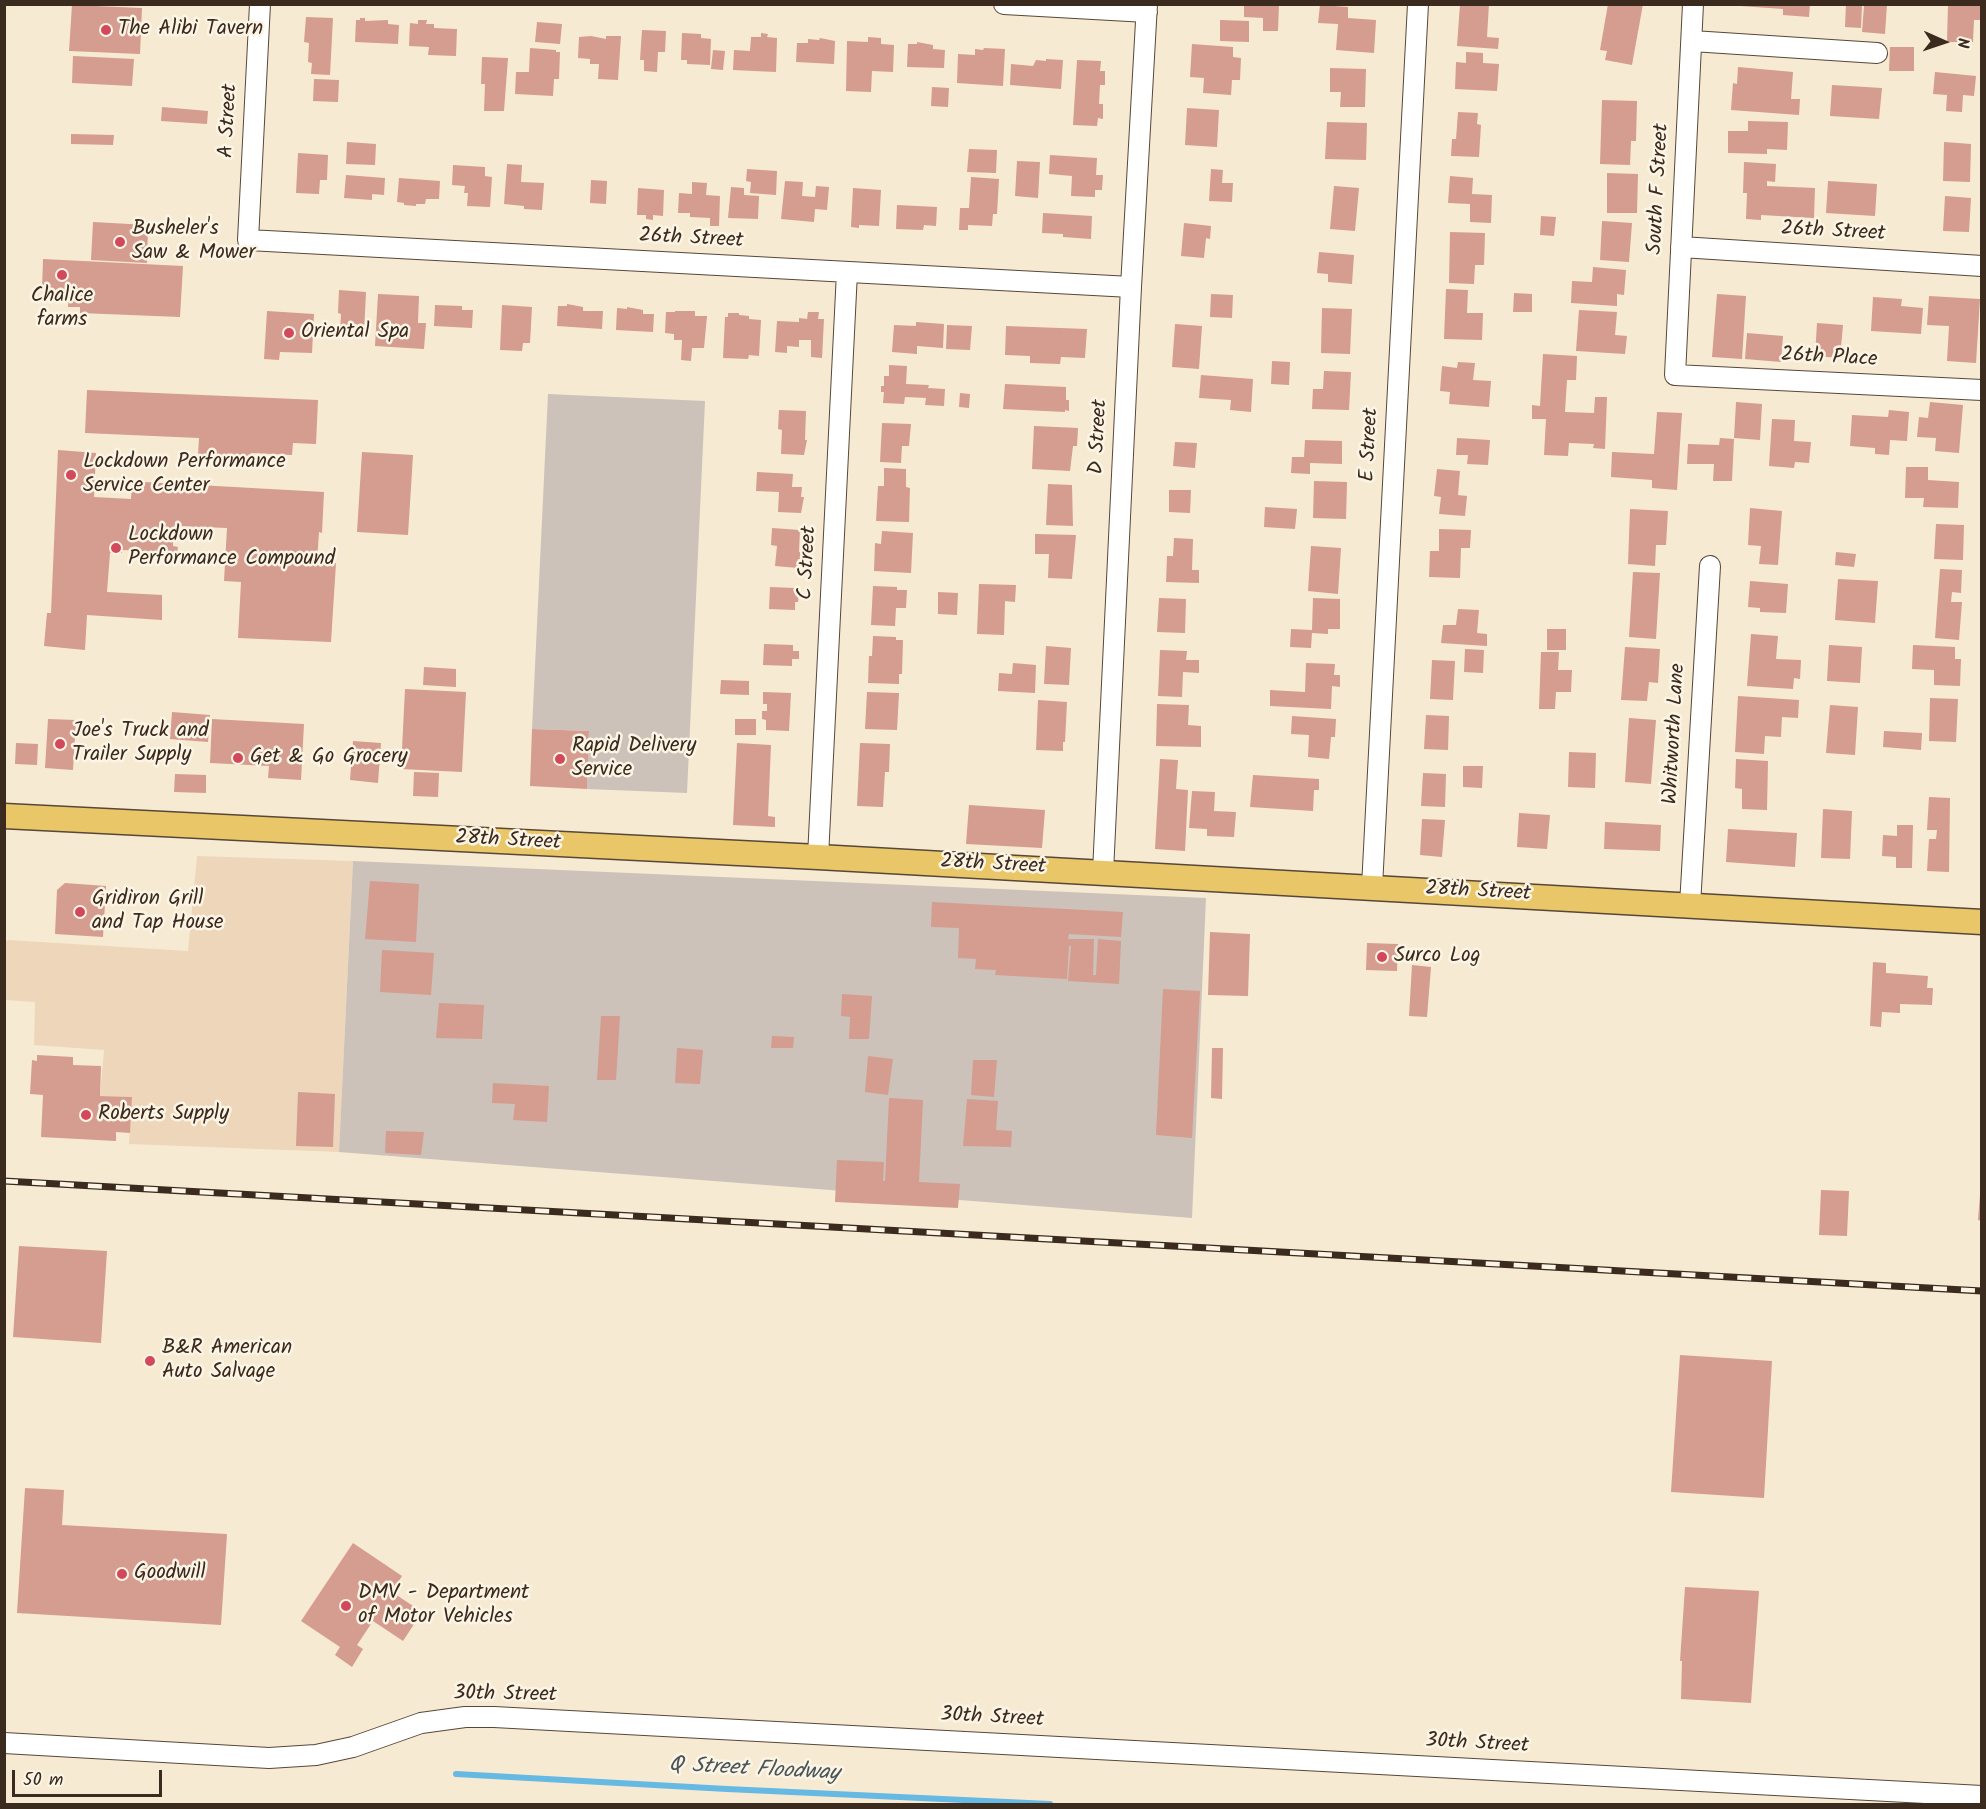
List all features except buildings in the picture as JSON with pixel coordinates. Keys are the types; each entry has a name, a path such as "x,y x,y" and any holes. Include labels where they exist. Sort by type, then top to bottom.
{"main road":[{"name":"28th Street","path":"4,816 1103,872 1981,922"}],"street":[{"name":"A Street","path":"248,240 260,4"},
{"path":"1004,4 1147,8"},
{"name":"E Street","path":"1372,887 1418,4"},
{"name":"South F Street","path":"1675,375 1694,4"},
{"name":"D Street","path":"1103,872 1147,8"},
{"path":"1692,41 1877,53"},
{"name":"26th Street","path":"248,240 1131,287"},
{"name":"26th Street","path":"1681,247 1982,266"},
{"name":"C Street","path":"818,857 847,273"},
{"name":"26th Place","path":"1675,375 1982,390"},
{"name":"Whitworth Lane","path":"1690,905 1710,566"},
{"path":"1981,922 1982,915"},
{"name":"30th Street","path":"4,1743 269,1758 304,1756 353,1747 421,1723 465,1717 494,1717 1982,1796"}],"shaded area":[{"name":"Rapid Delivery Service","path":"548,394 705,401 687,793 587,789 589,731 532,729"},
{"name":"Roberts Supply","path":"197,856 353,861 339,1152 129,1144 132,1097 100,1096 104,1050 34,1045 35,1002 5,1000 5,942 8,940 188,951"},
{"path":"353,861 1206,898 1192,1218 339,1152"}],"waterway":[{"name":"Q Street Floodway","path":"456,1774 1050,1804"}],"railway":[{"path":"4,1181 1982,1291"}],"place":[{"name":"The Alibi Tavern","path":"106,30"},
{"name":"Busheler's Saw & Mower","path":"120,242"},
{"name":"Chalice farms","path":"62,275"},
{"name":"Oriental Spa","path":"289,333"},
{"name":"Lockdown Performance Service Center","path":"71,475"},
{"name":"Lockdown Performance Compound","path":"116,548"},
{"name":"Joe's Truck and Trailer Supply","path":"60,744"},
{"name":"Get & Go Grocery","path":"238,758"},
{"name":"Rapid Delivery Service","path":"560,759"},
{"name":"Gridiron Grill and Tap House","path":"80,912"},
{"name":"Surco Log","path":"1382,957"},
{"name":"Roberts Supply","path":"86,1115"},
{"name":"B&R American Auto Salvage","path":"150,1361"},
{"name":"Goodwill","path":"122,1574"},
{"name":"DMV - Department of Motor Vehicles","path":"346,1606"}]}
